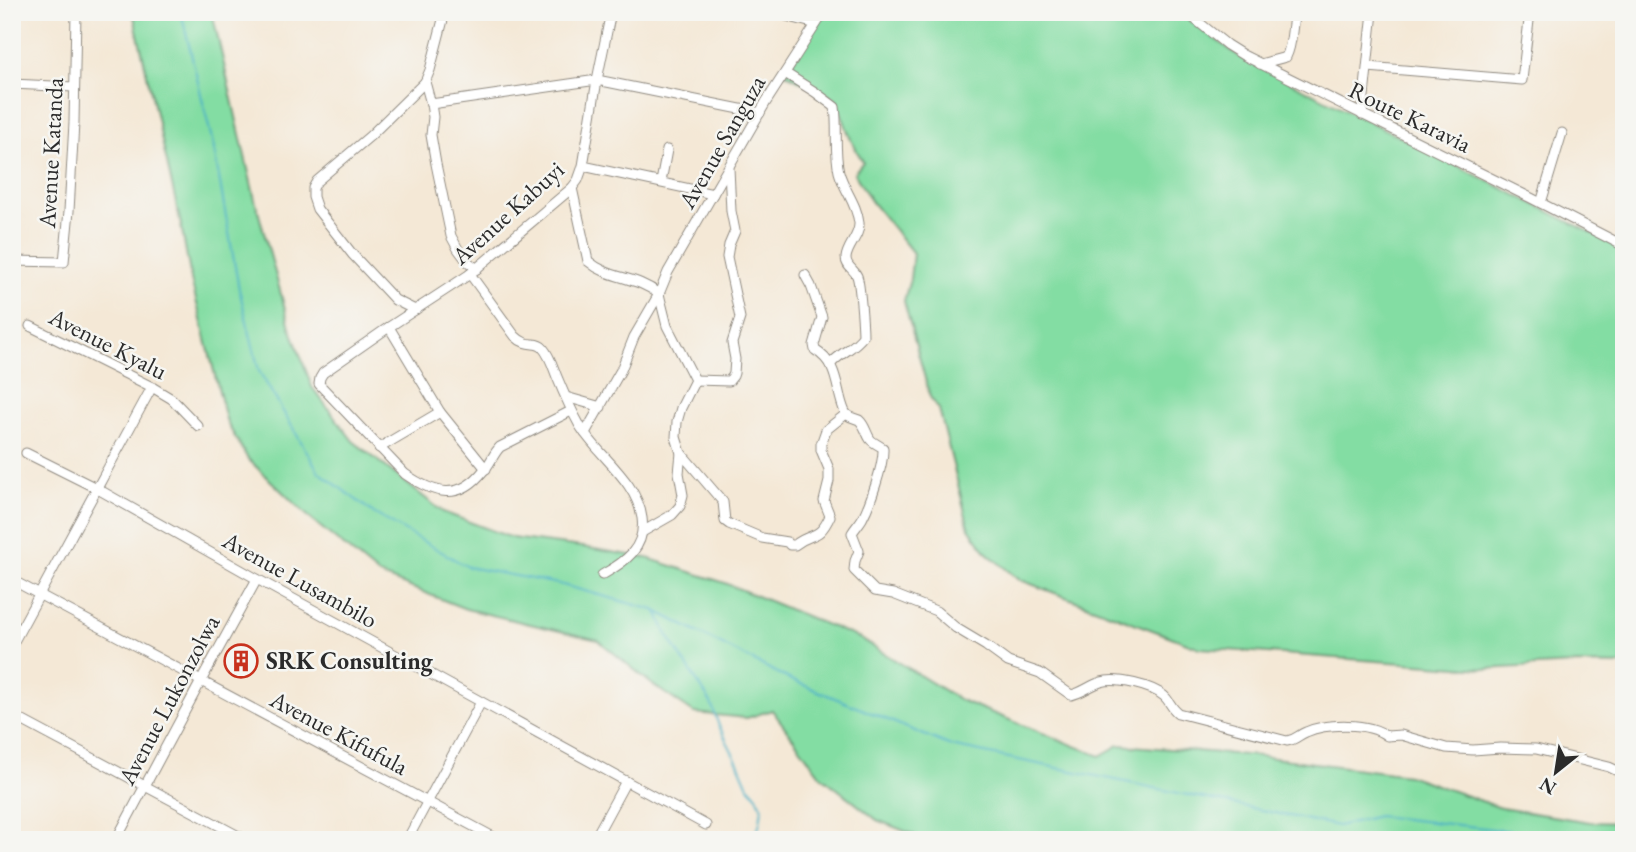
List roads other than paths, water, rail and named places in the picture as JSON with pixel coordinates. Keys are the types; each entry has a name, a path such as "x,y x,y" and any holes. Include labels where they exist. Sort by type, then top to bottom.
{"street":[{"name":"Avenue Katanda","path":"12,261 64,261 69,211 76,12"},
{"path":"415,310 395,300 353,255 317,209 313,188 317,181 370,136 425,82 445,12"},
{"name":"Avenue Kabuyi","path":"379,448 320,384 320,378 323,373 389,327 474,272 572,188 583,166 611,12"},
{"name":"Avenue Sanguza","path":"585,433 621,370 634,337 659,294 668,272 760,113 824,12"},
{"name":"Route Karavia","path":"1186,12 1227,45 1260,64 1541,202 1624,246"},
{"path":"1362,114 1373,12"},
{"path":"1368,67 1522,80 1530,14 1490,12"},
{"path":"776,13 816,24"},
{"path":"1260,64 1286,57 1295,13"},
{"path":"785,72 835,107 839,173 855,205 858,219 858,230 846,258 857,276 863,336 839,354 830,365"},
{"path":"432,104 597,80 760,113"},
{"path":"425,82 432,104 431,135 451,236 515,336 527,344 542,346 553,365 571,411 585,433 633,492 640,506 644,531 635,551 602,575"},
{"path":"12,84 74,87"},
{"path":"1541,202 1562,133"},
{"path":"661,182 667,150"},
{"path":"583,166 713,194"},
{"path":"695,380 729,381 734,373 732,343 740,318 727,257 734,231 729,166"},
{"path":"572,188 588,261 603,272 643,283 659,294 667,326 695,380"},
{"path":"805,275 822,317 814,348 825,356 830,365 846,414 859,420 873,442 883,448 884,453 870,499 861,521 852,533 859,551 855,573 875,591 893,594 936,611 956,628 1008,662 1046,676 1068,694 1075,695 1101,682 1116,680 1142,686 1163,695 1178,713 1287,741 1293,741 1306,732 1324,726 1370,727 1387,736 1401,735 1446,748 1536,749 1609,767 1624,774"},
{"name":"Avenue Kyalu","path":"30,326 152,387 172,399 198,426"},
{"path":"389,327 440,412 486,468"},
{"path":"695,380 677,422 676,437 681,453 723,502 725,522 762,538 795,545 817,535 825,526 830,516 824,501 829,469 821,444 826,430 846,414"},
{"path":"12,645 152,387"},
{"path":"566,397 601,407"},
{"path":"440,412 379,448 418,483 438,491 452,492 466,487 486,468 500,447 571,411"},
{"name":"Avenue Lusambilo","path":"26,453 96,488 706,825"},
{"path":"644,531 672,515 680,506 683,495 679,472 681,453"},
{"name":"Avenue Lukonzolwa","path":"116,840 257,579"},
{"name":"Avenue Kifufula","path":"12,580 499,840"},
{"path":"407,840 481,702"},
{"path":"12,715 246,840"},
{"path":"594,840 626,781"}],"waterway":[{"path":"181,12 213,144 239,289 259,371 319,472 375,514 468,567 559,584 654,610 789,679 951,746 1338,826 1378,816 1570,840"},
{"path":"657,611 666,633 711,703 747,784 757,796 762,808 756,835 752,840"}],"place":[{"name":"SRK Consulting","path":"241,661"}]}
